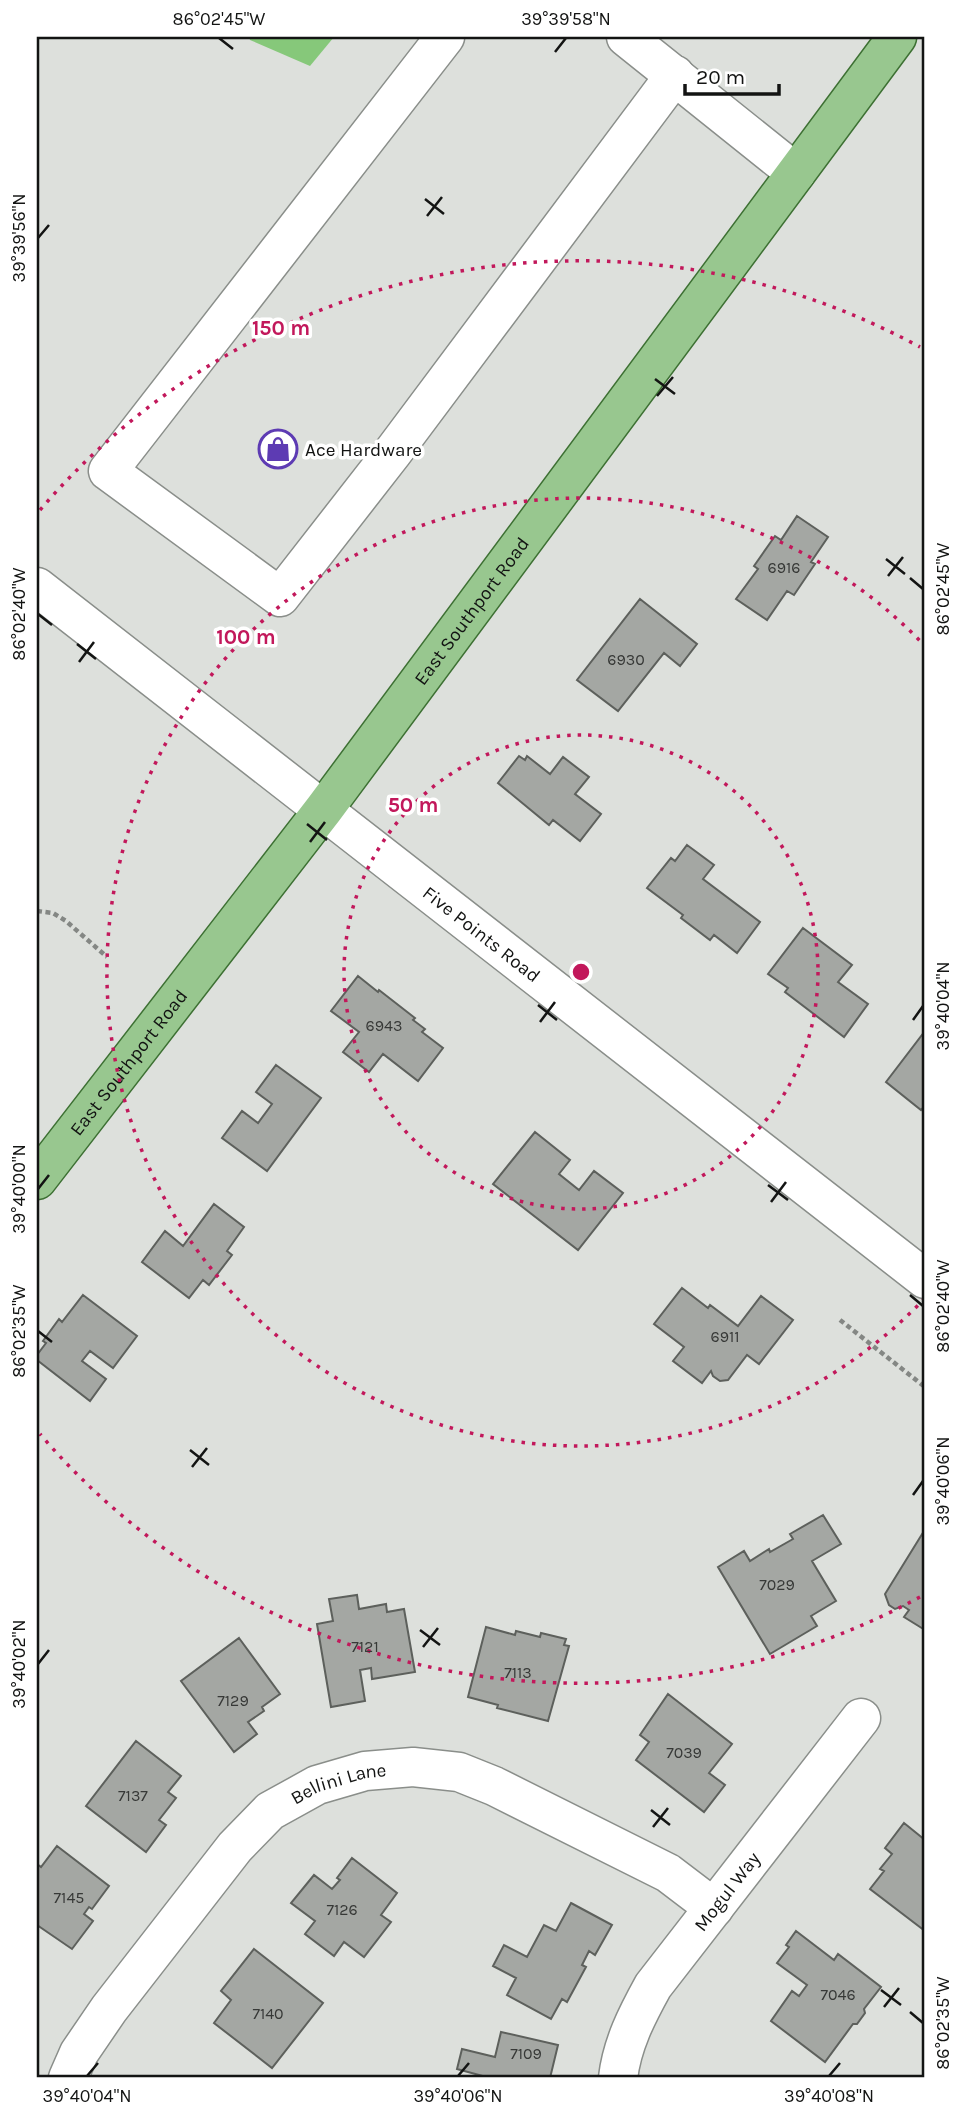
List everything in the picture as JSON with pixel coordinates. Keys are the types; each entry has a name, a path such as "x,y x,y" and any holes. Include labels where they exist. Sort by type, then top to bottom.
{"main road":[{"name":"East Southport Road","path":"37,1180 324,809 897,37"}],"street":[{"path":"445,37 108,471 280,597 393,452 675,75"},
{"path":"626,37 796,173"},
{"name":"Five Points Road","path":"37,587 925,1279"},
{"name":"Mogul Way","path":"618,2078 620,2061 633,2023 653,1986 861,1718"},
{"name":"Bellini Lane","path":"68,2078 79,2053 109,2010 235,1847 270,1811 317,1784 365,1771 413,1767 459,1772 494,1786 668,1873 713,1908"}],"path":[{"path":"37,911 52,913 66,921 107,957"},
{"path":"840,1321 925,1387"}],"shaded area":[{"path":"249,37 334,37 310,66 250,40"}],"building":[{"path":"797,516 828,537 811,562 815,564 794,595 787,591 767,620 736,599 758,569 754,566 775,536 781,540"},
{"path":"640,599 697,644 680,666 664,653 618,711 577,680"},
{"path":"519,756 525,760 527,756 550,774 563,757 589,777 575,794 601,814 580,841 553,820 549,825 498,783"},
{"path":"687,845 714,865 703,879 760,922 737,953 714,935 710,940 647,888 671,858 675,861"},
{"path":"803,928 852,965 838,982 868,1004 844,1037 785,992 788,988 768,974"},
{"path":"358,976 415,1018 413,1020 425,1029 422,1032 443,1048 418,1081 383,1054 369,1072 343,1052 359,1032 331,1011"},
{"path":"925,1031 925,1105 921,1110 886,1082"},
{"path":"276,1065 321,1098 267,1171 222,1138 242,1111 258,1123 272,1104 256,1092"},
{"path":"535,1132 570,1160 559,1174 579,1190 594,1171 623,1193 578,1250 493,1184"},
{"path":"214,1204 244,1227 227,1251 232,1255 209,1285 203,1280 189,1298 142,1262 165,1231 183,1246"},
{"path":"682,1288 738,1326 761,1296 793,1320 759,1364 747,1355 728,1380 720,1381 711,1371 702,1383 673,1361 684,1347 654,1324"},
{"path":"83,1295 137,1336 113,1368 90,1351 82,1361 106,1379 90,1401 37,1360 37,1355 46,1343 43,1341 59,1319 62,1322"},
{"path":"823,1515 841,1544 812,1561 836,1601 811,1616 817,1626 770,1654 718,1567 744,1551 750,1561 769,1549 770,1552 793,1539 790,1534"},
{"path":"924,1531 925,1630 904,1617 909,1610 903,1606 895,1609 889,1605 885,1594"},
{"path":"357,1595 359,1609 386,1604 387,1612 404,1609 415,1672 372,1679 371,1668 360,1670 365,1701 331,1707 317,1624 333,1621 329,1599"},
{"path":"486,1627 515,1635 516,1631 540,1637 541,1633 566,1639 564,1645 569,1646 548,1721 497,1708 498,1705 468,1697"},
{"path":"239,1638 280,1694 262,1707 264,1711 248,1722 257,1734 234,1752 181,1681"},
{"path":"668,1694 732,1744 709,1773 725,1785 704,1812 636,1760 649,1742 640,1735"},
{"path":"136,1741 181,1776 168,1792 176,1798 159,1820 166,1825 146,1852 86,1806"},
{"path":"904,1823 925,1840 925,1931 870,1889 884,1871 880,1869 892,1854 885,1848"},
{"path":"57,1846 109,1886 92,1909 89,1907 84,1914 93,1921 72,1949 37,1925 37,1864 41,1867"},
{"path":"352,1858 397,1893 381,1915 391,1922 364,1957 344,1942 334,1956 305,1934 315,1921 291,1903 314,1875 332,1889"},
{"path":"571,1903 612,1925 595,1955 589,1951 582,1965 586,1967 567,2002 562,1999 551,2019 507,1995 516,1978 493,1966 504,1945 527,1957 544,1925 556,1931"},
{"path":"796,1931 834,1960 838,1954 881,1987 864,2009 865,2013 857,2024 853,2024 825,2062 771,2021 792,1991 799,1996 807,1985 777,1963 789,1947 786,1945"},
{"path":"254,1949 323,2003 272,2068 214,2023 231,2000 221,1991"},
{"path":"501,2032 558,2045 550,2078 490,2078 457,2069 462,2049 495,2057"}],"place":[{"name":"Ace Hardware","path":"278,449"}]}
